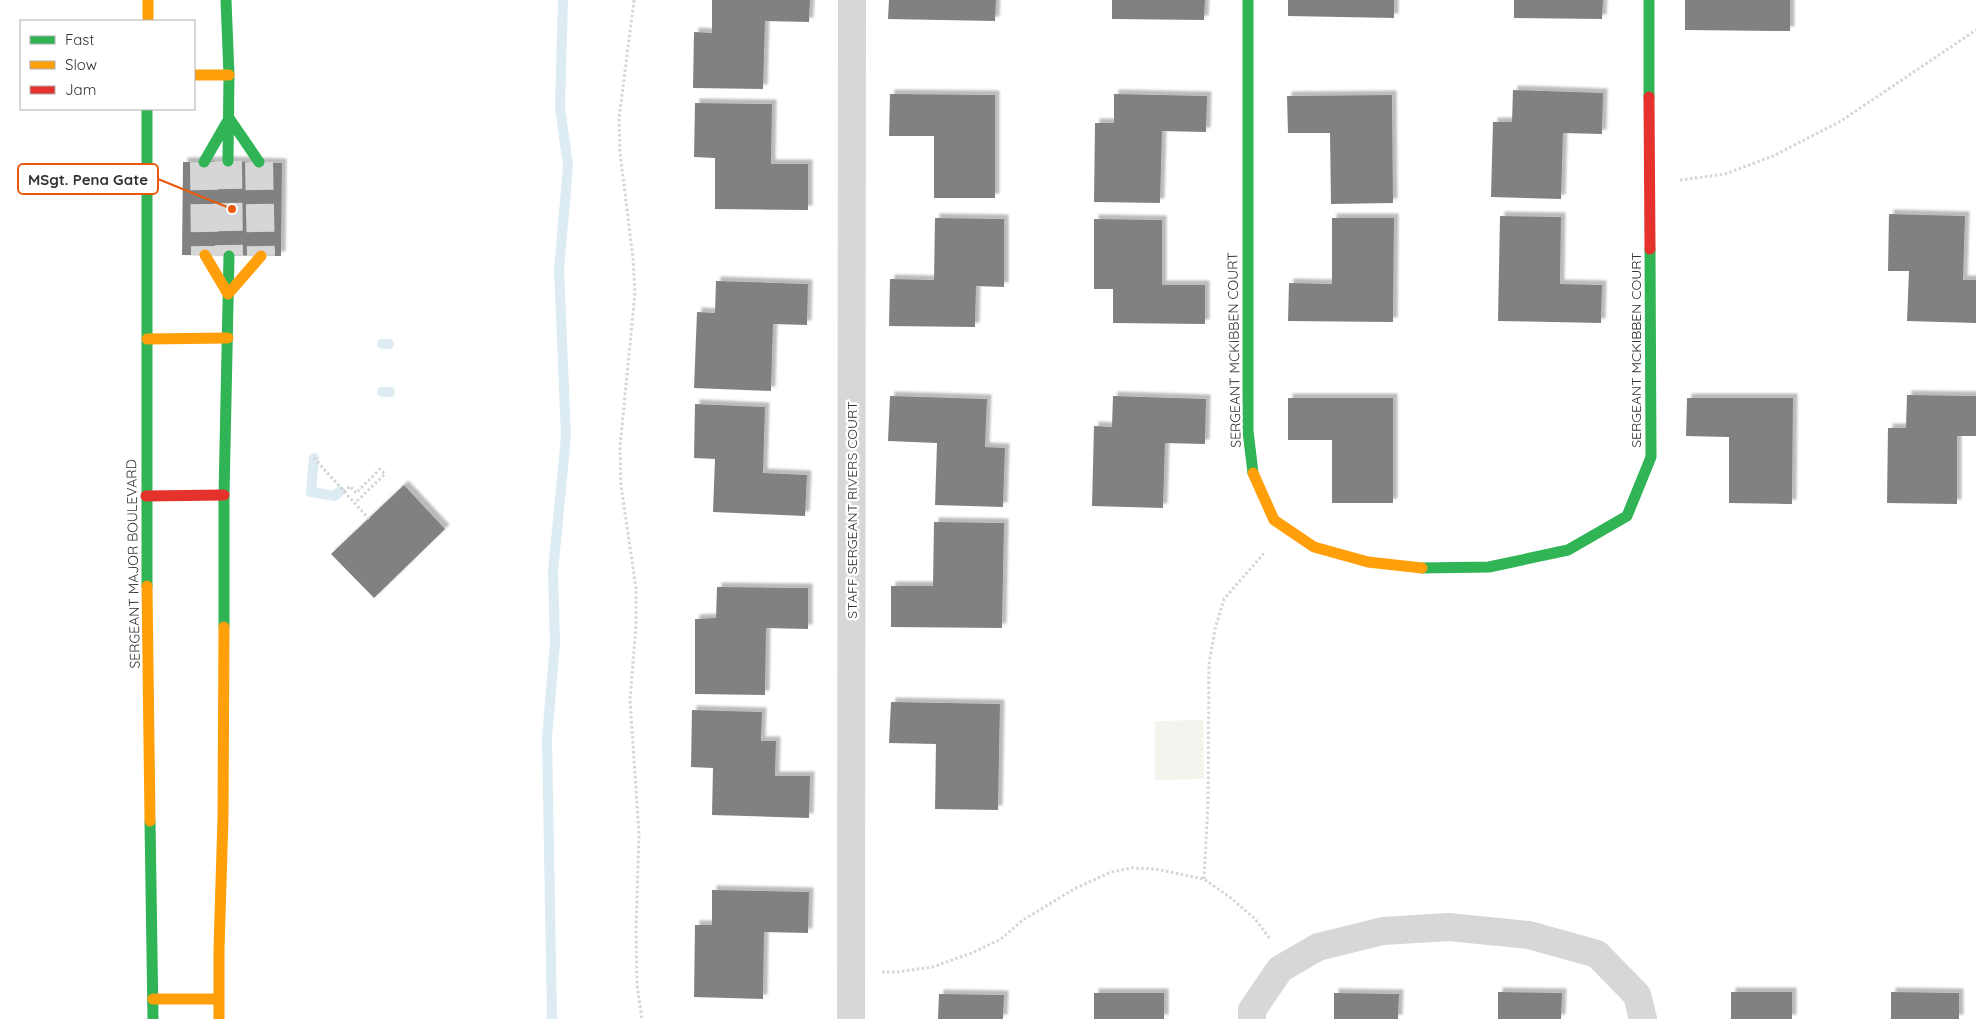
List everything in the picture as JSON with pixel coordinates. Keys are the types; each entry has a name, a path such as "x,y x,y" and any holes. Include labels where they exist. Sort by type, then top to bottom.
{"street":[{"path":"148,0 148,20"},
{"path":"226,0 229,75 228,161"},
{"name":"STAFF SERGEANT RIVERS COURT","path":"851,1019 852,0"},
{"name":"SERGEANT MCKIBBEN COURT","path":"1248,0 1248,431 1253,476 1274,520 1314,547 1368,562 1424,568 1489,567 1568,550 1627,516 1651,456 1649,0"},
{"path":"195,75 229,75"},
{"name":"SERGEANT MAJOR BOULEVARD","path":"147,110 146,496 153,1019"},
{"path":"204,162 229,118"},
{"path":"229,118 259,162"},
{"path":"205,255 228,294"},
{"path":"218,1019 224,788 224,495 229,256"},
{"path":"228,294 260,256"},
{"path":"147,339 228,338"},
{"path":"146,496 224,495"},
{"path":"1252,1019 1252,1010 1280,969 1318,947 1383,931 1449,927 1530,935 1596,954 1637,995 1644,1019"},
{"path":"153,999 218,999"}],"path":[{"path":"634,0 619,119 620,153 633,258 635,293 620,448 621,486 636,588 636,625 630,700 639,834 636,929 637,985 642,1019"},
{"path":"1650,180 1691,180 1725,174 1773,156 1841,121 1976,30"},
{"path":"314,458 369,518"},
{"path":"344,492 350,486 356,493 380,469 385,474 355,503"},
{"path":"1204,879 1208,804 1209,664 1215,629 1224,600 1240,578 1286,528"},
{"path":"852,972 897,972 932,967 972,953 1002,939 1023,920 1074,889 1111,872 1132,868 1155,869 1204,879 1231,898 1255,919 1288,964"}],"shaded area":[{"path":"1203,720 1204,779 1155,780 1155,721"}],"building":[{"path":"712,0 810,0 809,22 765,21 763,89 693,88 694,32 712,33"},
{"path":"889,0 996,0 995,21 888,19"},
{"path":"1112,0 1205,0 1204,20 1112,19"},
{"path":"1288,0 1394,0 1394,18 1288,16"},
{"path":"1514,0 1603,0 1602,19 1514,18"},
{"path":"1685,0 1790,0 1790,31 1685,30"},
{"path":"1513,90 1603,93 1602,134 1563,133 1561,199 1491,197 1493,122 1512,122"},
{"path":"890,94 995,95 995,198 934,198 934,136 889,136"},
{"path":"1114,94 1207,96 1206,132 1162,131 1160,203 1094,202 1095,123 1114,123"},
{"path":"1392,95 1393,203 1331,204 1330,133 1288,133 1287,96"},
{"path":"695,103 772,104 771,164 808,164 808,210 715,209 715,158 694,157"},
{"path":"183,162 282,163 281,256 182,255"},
{"path":"1889,214 1965,216 1963,280 1976,280 1976,323 1907,321 1909,271 1888,271"},
{"path":"1500,216 1561,217 1560,284 1602,285 1601,323 1498,321"},
{"path":"935,218 1004,219 1004,287 976,286 975,327 889,326 890,279 934,280"},
{"path":"1332,218 1394,218 1393,322 1288,321 1289,283 1332,284"},
{"path":"1094,219 1162,220 1162,285 1205,285 1205,324 1113,323 1113,289 1094,289"},
{"path":"716,281 808,284 807,325 773,324 771,391 694,388 697,312 715,313"},
{"path":"1907,395 1976,396 1976,436 1957,436 1957,504 1887,503 1888,428 1906,428"},
{"path":"890,396 987,399 985,447 1005,448 1003,507 935,505 937,443 888,441"},
{"path":"1113,396 1206,399 1205,444 1165,443 1163,508 1092,506 1094,426 1112,427"},
{"path":"1288,398 1393,398 1393,503 1332,503 1332,440 1288,440"},
{"path":"1687,398 1793,398 1792,504 1729,503 1729,437 1686,436"},
{"path":"695,404 765,407 763,473 807,475 805,516 713,512 715,459 694,458"},
{"path":"404,485 445,529 374,598 331,554"},
{"path":"934,522 1004,523 1002,628 891,627 891,586 933,586"},
{"path":"717,587 808,588 808,629 766,628 765,695 695,694 695,619 716,618"},
{"path":"891,702 1000,704 998,810 935,809 936,744 889,743"},
{"path":"692,710 762,712 761,741 776,741 775,776 810,776 809,818 712,815 713,768 691,767"},
{"path":"712,890 809,892 808,933 764,932 763,999 694,997 695,925 712,925"},
{"path":"1498,992 1562,993 1561,1019 1498,1019"},
{"path":"1731,992 1792,992 1792,1019 1731,1019"},
{"path":"1891,992 1959,993 1959,1019 1891,1019"},
{"path":"1094,993 1164,993 1164,1019 1094,1019"},
{"path":"1334,993 1399,994 1398,1019 1334,1019"},
{"path":"939,994 1004,995 1003,1019 938,1019"}],"waterway":[{"path":"552,1019 547,737 555,643 553,572 566,436 559,270 568,166 560,107 563,0"},
{"path":"382,344 389,344"},
{"path":"382,392 390,392"},
{"path":"314,458 311,492 335,496 340,491"}],"tunnel":[{"path":"228,161 229,256"},
{"path":"204,162 205,255"},
{"path":"259,162 261,256"}],"traffic: fast":[{"path":"226,0 229,75 228,161"},
{"path":"1248,0 1248,431 1253,473"},
{"path":"1649,0 1649,97"},
{"path":"147,110 147,586"},
{"path":"229,118 259,162"},
{"path":"204,162 227,122"},
{"path":"1422,568 1489,567 1568,550 1627,516 1651,457 1650,249"},
{"path":"224,627 224,495 229,256"},
{"path":"150,821 153,1019"}],"traffic: slow":[{"path":"148,0 148,20"},
{"path":"195,75 229,75"},
{"path":"205,255 228,294"},
{"path":"228,294 261,256"},
{"path":"147,339 228,338"},
{"path":"1253,473 1274,520 1314,547 1368,562 1422,568"},
{"path":"147,586 150,821"},
{"path":"219,1019 224,627"},
{"path":"153,999 219,999"}],"traffic: jam":[{"path":"1649,97 1650,249"},
{"path":"146,496 224,495"}],"place":[{"name":"MSgt. Pena Gate","path":"232,209"}]}
